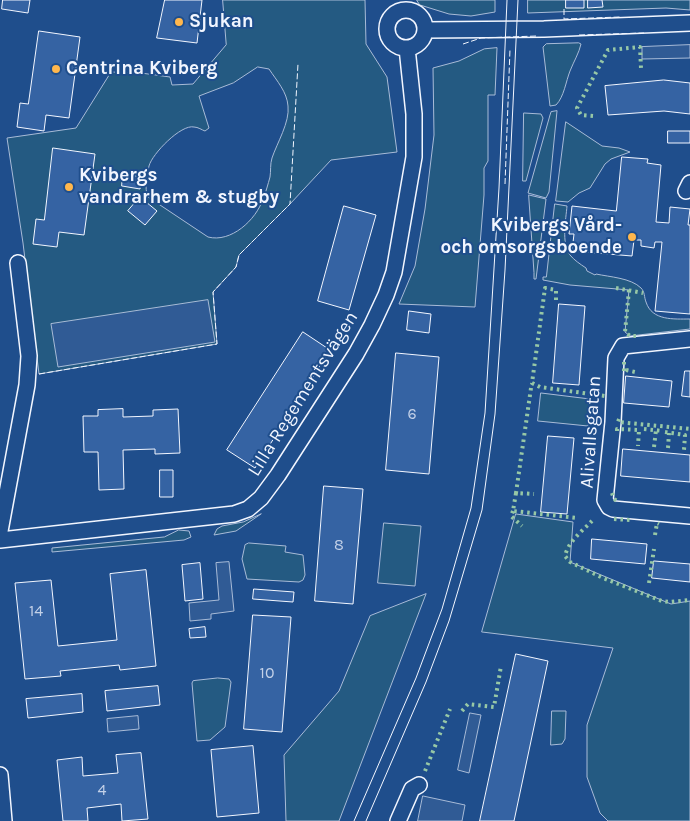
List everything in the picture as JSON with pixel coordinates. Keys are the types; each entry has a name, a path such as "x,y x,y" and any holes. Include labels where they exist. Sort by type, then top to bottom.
{"street":[{"path":"398,5 419,14 425,23 426,30 421,42 414,47 408,48 395,45 390,40 387,32 390,19 398,5"},
{"path":"426,30 544,29 690,24"},
{"name":"Lilla Regementsvägen","path":"0,540 234,514 248,509 261,498 278,475 356,354 374,320 394,272 414,157 414,114 408,48"},
{"path":"0,531 27,385 29,356 18,263"},
{"name":"Alivallsgatan","path":"690,339 624,346 618,353 616,358 605,500 609,507 614,509 690,516"},
{"path":"0,775 4,821"},
{"path":"398,821 412,789 418,785"}],"shaded area":[{"name":"Kvibergs vandrarhem & stugby","path":"223,0 365,0 366,44 387,77 397,152 331,160 239,255 236,267 213,292 217,344 39,374 23,243 7,138 76,128 111,72 141,73 170,77 172,85 193,84 226,45","holes":["258,67 269,69 286,96 288,112 285,126 272,158 270,177 265,194 255,215 242,228 225,237 208,237 148,197 146,186 149,166 155,154 182,130 194,127 205,131 209,128 199,96 233,83"]},
{"path":"417,0 495,0 495,12 471,16 449,14 420,5"},
{"path":"528,0 690,0 690,10 666,8 528,13"},
{"path":"546,44 581,44 561,98 556,105 550,106 543,47"},
{"path":"690,45 690,58 642,59 642,47"},
{"path":"497,48 495,95 488,95 488,161 484,168 484,195 475,307 399,304 415,266 425,209 434,135 433,68 459,61 484,49"},
{"path":"557,111 549,192 546,198 528,193 551,112"},
{"path":"524,113 541,114 543,118 526,181 523,181"},
{"path":"566,122 602,146 619,148 630,152 611,159 605,164 590,188 579,193 568,202 556,201"},
{"path":"529,195 546,199 536,279 534,279"},
{"path":"555,204 567,206 566,244 567,250 573,259 595,275 620,278 632,282 642,290 646,302 653,313 664,318 690,319 690,329 630,336 625,332 629,290 570,285 543,280 543,277 546,277"},
{"path":"208,300 215,342 58,367 51,324"},
{"path":"541,393 590,399 588,426 538,421"},
{"path":"261,514 236,531 214,535 217,529 222,526 243,522"},
{"path":"516,514 573,522 570,562 671,604 690,601 690,821 608,821 600,813 587,777 587,725 613,648 482,632"},
{"path":"384,523 421,526 415,586 378,583"},
{"path":"179,530 189,531 191,537 184,540 52,552 52,548 164,537"},
{"path":"249,543 286,546 285,552 303,555 305,575 303,580 299,582 247,579 242,559 245,545"},
{"path":"229,562 234,611 211,614 211,619 190,621 189,603 219,600 216,563"},
{"path":"426,594 339,821 286,821 284,755 339,691 370,616"},
{"path":"218,678 229,679 231,682 225,727 210,740 197,741 192,683 193,681"},
{"path":"552,711 566,711 565,739 562,744 551,745"},
{"path":"470,713 481,715 469,773 458,770"},
{"path":"138,716 139,729 108,732 107,719"},
{"path":"423,796 465,805 462,821 418,821"}],"building":[{"path":"3,0 30,0 28,13 2,9"},
{"name":"Sjukan","path":"165,0 202,0 197,43 157,38"},
{"path":"566,0 584,0 584,8 566,8"},
{"path":"588,0 602,0 603,7 588,8"},
{"path":"39,31 80,37 69,118 46,115 44,131 17,127 20,103 28,104"},
{"path":"664,80 690,83 690,114 664,111 608,115 605,86"},
{"path":"668,131 690,131 690,143 668,143"},
{"name":"Kvibergs vandrarhem & stugby","path":"53,148 95,154 84,235 59,232 57,247 33,244 36,219 44,220"},
{"name":"Kvibergs Vård- och omsorgsboende","path":"622,157 648,159 647,163 661,165 656,222 669,223 670,207 690,209 688,225 690,225 690,314 655,311 662,242 655,242 654,248 641,246 641,240 634,240 632,256 572,251 574,234 569,234 572,206 616,211"},
{"path":"123,174 142,177 140,189 122,186"},
{"path":"140,197 157,211 145,225 128,211"},
{"path":"344,206 376,215 349,310 318,301"},
{"path":"559,304 585,306 579,385 553,383"},
{"path":"409,311 431,314 429,333 407,330"},
{"path":"303,332 330,350 255,468 227,450"},
{"path":"396,353 439,357 429,474 386,470"},
{"path":"685,371 690,371 690,397 682,396"},
{"path":"626,376 672,381 669,407 624,403"},
{"path":"123,409 123,417 153,416 153,410 178,409 180,453 155,454 155,449 123,450 124,489 99,490 98,452 84,452 83,416 98,416 98,410"},
{"path":"548,436 574,438 567,514 541,512"},
{"path":"623,449 690,455 690,482 621,476"},
{"path":"160,470 173,470 173,497 160,497"},
{"path":"324,486 363,489 353,604 315,601"},
{"path":"592,539 647,544 645,564 591,559"},
{"path":"654,561 690,564 690,582 652,578"},
{"path":"200,563 203,599 185,601 182,565"},
{"path":"146,570 156,666 120,670 119,665 60,671 61,676 25,679 15,583 51,580 58,646 117,640 110,574"},
{"path":"254,589 294,592 293,602 253,599"},
{"path":"253,615 291,617 282,732 244,729"},
{"path":"205,627 206,637 190,638 189,629"},
{"path":"516,654 548,661 514,821 480,821"},
{"path":"158,686 160,705 107,711 105,691"},
{"path":"82,694 83,712 28,718 26,699"},
{"path":"253,746 259,813 217,817 211,750"},
{"path":"141,753 148,819 122,821 121,804 87,808 88,821 63,821 57,760 82,757 83,776 118,773 116,755"}],"tram line":[{"path":"354,821 416,678 442,609 471,508 485,413 499,188 507,0"},
{"path":"366,821 426,682 449,621 482,510 495,414 505,270 518,0"}],"hedge":[{"path":"593,116 581,115 577,108 608,50 640,47 641,68"},
{"path":"556,300 556,290 545,288 532,383 540,387 605,396"},
{"path":"616,288 643,293"},
{"path":"629,290 625,332 630,336 638,336"},
{"path":"624,362 624,371"},
{"path":"626,370 635,372"},
{"path":"531,388 516,493 534,494"},
{"path":"619,419 618,422 690,429"},
{"path":"617,431 617,429 639,430 638,446"},
{"path":"644,429 663,431"},
{"path":"654,447 656,430"},
{"path":"665,432 685,435 684,450"},
{"path":"668,448 669,433"},
{"path":"516,493 513,511 578,518"},
{"path":"612,493 617,501"},
{"path":"513,511 511,516 522,526"},
{"path":"614,519 630,520"},
{"path":"592,521 569,546 565,556 570,562 603,578 662,601 690,600"},
{"path":"655,535 657,523 659,524"},
{"path":"649,583 654,549"},
{"path":"462,711 468,704 494,707 501,666"},
{"path":"425,771 450,709"}],"fence":[{"path":"564,9 564,19 620,17"},
{"path":"579,35 644,33"},
{"path":"463,44 481,38 537,36"},
{"path":"505,184 510,49"},
{"path":"39,374 217,344 213,292 236,267 239,255 290,204 298,64"}],"place":[{"name":"Sjukan","path":"179,22"},
{"name":"Centrina Kviberg","path":"56,69"},
{"name":"Kvibergs vandrarhem & stugby","path":"69,187"},
{"name":"Kvibergs Vård- och omsorgsboende","path":"632,237"}]}
